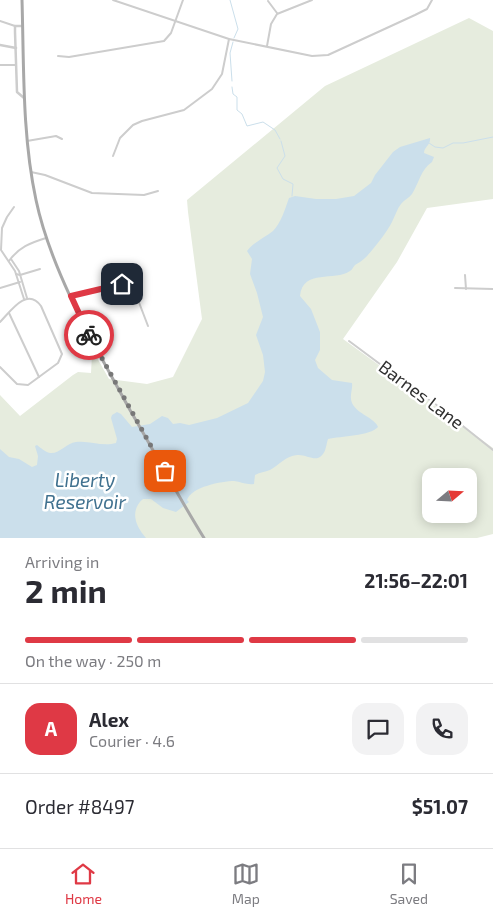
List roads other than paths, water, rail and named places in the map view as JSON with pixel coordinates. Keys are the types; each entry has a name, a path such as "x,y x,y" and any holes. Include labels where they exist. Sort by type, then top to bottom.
{"main road":[{"path":"22,0 27,141 37,206 46,238 98,352 204,538"}],"street":[{"path":"113,0 229,39 312,56 328,54 424,10 430,5 432,0"},
{"path":"58,56 75,56 164,41 171,33 183,0"},
{"path":"267,46 271,24 277,14 312,0"},
{"path":"268,1 277,14"},
{"path":"0,21 15,26 23,26"},
{"path":"15,26 17,92 25,98"},
{"path":"113,156 120,138 133,125 184,110 212,90 222,74 229,39"},
{"path":"0,46 16,48"},
{"path":"0,65 16,65"},
{"path":"27,141 53,136 62,139"},
{"path":"31,172 45,175 92,193 144,195 158,191"},
{"path":"14,207 4,221 1,234 1,250 17,266 20,282"},
{"path":"10,260 26,244 46,238"},
{"path":"10,260 26,299"},
{"path":"16,274 20,275 40,269"},
{"path":"465,275 466,289"},
{"path":"0,288 20,282"},
{"path":"71,296 125,284 135,292 148,326"},
{"path":"455,288 493,289"},
{"path":"0,322 26,299 36,300 41,306 62,351 58,363 28,385 17,384 0,367"},
{"path":"9,313 39,377"},
{"name":"Barnes Lane","path":"349,342 392,372 410,388 434,403 493,450"}],"water":[{"name":"Liberty Reservoir","path":"430,138 424,153 434,157 432,162 423,172 412,194 400,206 390,226 376,246 350,271 336,276 320,277 307,282 302,287 300,296 311,309 320,332 320,350 315,360 318,368 332,380 352,383 351,398 354,407 378,427 362,434 328,439 325,451 320,457 300,455 289,457 270,470 255,475 254,484 229,481 200,488 190,495 187,500 189,502 176,512 163,508 151,499 143,499 135,514 139,529 146,538 0,538 0,449 9,457 19,459 32,467 37,465 38,456 35,446 37,445 45,451 54,453 76,442 116,443 117,439 111,418 117,412 132,427 150,424 162,416 168,418 173,424 189,425 217,418 248,403 263,381 265,372 263,355 256,335 263,317 250,274 252,259 247,251 276,228 283,216 289,198 295,196 336,199 354,196 371,183 393,152 400,147"}],"waterway":[{"path":"230,0 238,29 234,38"},
{"path":"232,81 230,53 233,42"},
{"path":"232,87 233,94 237,97 237,110 242,114 247,126 263,122 275,130 280,139"},
{"path":"429,143 435,147 443,148 453,143 493,137"},
{"path":"281,141 285,156 277,168 283,179 293,184 292,196"}]}
